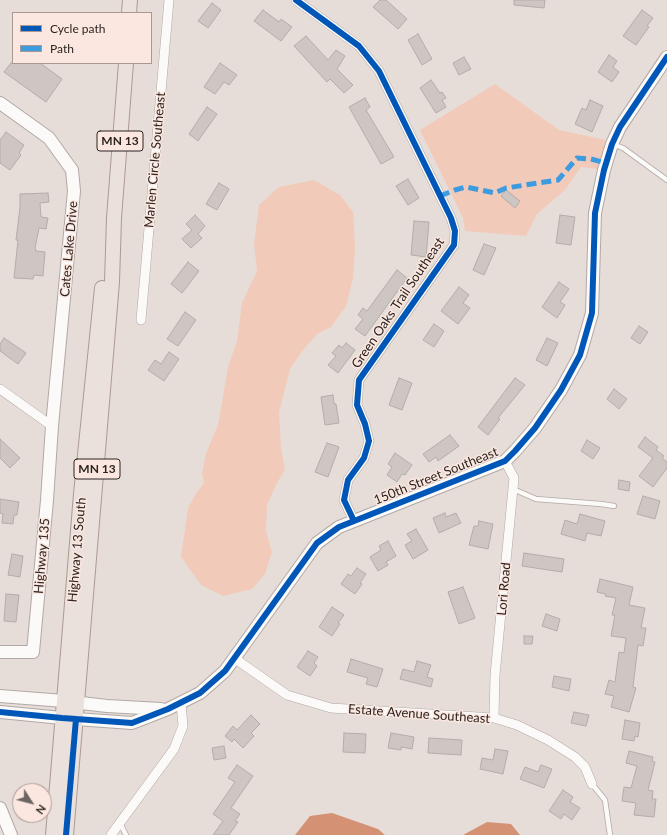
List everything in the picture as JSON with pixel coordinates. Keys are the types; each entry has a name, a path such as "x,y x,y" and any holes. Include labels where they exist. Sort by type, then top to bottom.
{"main road":[{"path":"129,12 130,0"},
{"name":"Highway 13 South","path":"66,835 76,719 71,701 91,394 103,280 114,218 126,64"},
{"name":"Highway 13 South","path":"53,835 62,718 71,701"}],"street":[{"name":"Marlen Circle Southeast","path":"141,320 169,0"},
{"name":"Green Oaks Trail Southeast","path":"296,0 359,46 378,71 451,218 455,231 454,245 359,380 357,405 365,424 369,441 364,458 348,480 344,500 354,521"},
{"name":"150th Street Southeast","path":"62,718 132,723 168,709 200,693 225,671 317,543 339,527 505,461 535,428 560,390 580,355 592,313 595,213 604,170 612,144 620,127 667,56"},
{"name":"Cates Lake Drive","path":"0,103 49,138 72,170 74,191 52,426"},
{"path":"0,389 52,426"},
{"name":"Highway 135","path":"0,652 33,652 47,500 52,426"},
{"name":"Lori Road","path":"494,718 495,676 514,478 505,461"},
{"name":"Estate Avenue Southeast","path":"234,658 287,695 331,708 494,718 516,725 532,731 562,748 585,767 592,784"},
{"path":"0,696 71,701"},
{"name":"150th Street Southeast","path":"71,701 137,708 168,709"},
{"path":"111,835 174,749 183,726 181,703"},
{"path":"0,712 62,718"},
{"path":"1,813 11,835"}],"lane":[{"path":"612,144 623,148 667,180"},
{"path":"513,489 536,499 614,506"},
{"path":"592,784 605,800 610,835"},
{"path":"120,822 126,835"}],"shaded area":[{"path":"495,84 559,130 606,140 597,169 581,167 565,190 537,214 526,236 465,231 463,218 420,130"},
{"path":"314,180 340,195 353,212 355,246 353,278 346,306 331,327 317,334 303,350 290,369 279,412 281,448 285,470 267,505 266,531 272,552 265,574 252,589 223,596 201,585 181,557 188,508 204,483 202,473 206,453 218,425 228,367 237,341 242,303 257,271 254,244 259,205 279,187"},
{"path":"332,813 378,829 385,835 295,835 310,816"},
{"path":"487,822 511,824 520,835 463,835"}],"building":[{"path":"380,0 386,0 407,19 398,29 373,7"},
{"path":"514,0 545,0 544,8 514,5"},
{"path":"212,3 221,10 208,28 198,21"},
{"path":"263,10 279,22 281,19 292,27 281,41 254,21"},
{"path":"642,10 653,18 647,26 649,27 636,45 623,36"},
{"path":"418,34 432,59 422,65 408,40"},
{"path":"306,36 328,60 336,50 345,56 337,69 353,85 344,93 330,79 327,82 294,46"},
{"path":"609,55 617,61 613,67 619,72 612,82 598,72"},
{"path":"464,57 471,69 459,75 453,63"},
{"path":"11,63 41,64 62,79 46,102 4,72"},
{"path":"220,63 237,75 229,85 224,82 215,94 204,87"},
{"path":"431,80 440,93 442,92 446,98 442,100 446,107 436,113 420,88"},
{"path":"365,98 370,107 366,110 394,157 381,164 349,107"},
{"path":"590,100 603,106 592,132 575,124 582,108 586,110"},
{"path":"207,107 217,114 198,141 189,134"},
{"path":"6,132 24,145 19,153 21,155 10,170 0,163 0,140"},
{"path":"408,179 419,198 408,205 396,186"},
{"path":"219,183 229,189 217,210 206,204"},
{"path":"506,190 520,201 515,208 501,196"},
{"path":"48,193 49,202 40,203 41,217 48,218 46,229 39,228 35,248 36,251 45,252 43,276 34,275 33,279 14,278 18,240 16,240 20,208 20,194"},
{"path":"195,215 205,226 198,234 202,238 191,248 182,239 192,230 186,224"},
{"path":"560,215 575,217 571,245 556,243"},
{"path":"414,221 429,222 426,257 411,255"},
{"path":"484,244 496,248 484,275 473,270"},
{"path":"188,262 199,271 182,293 171,284"},
{"path":"397,270 407,278 365,336 355,329 363,319 358,315 363,308 367,311"},
{"path":"559,282 569,289 560,302 565,305 557,318 542,307"},
{"path":"459,287 469,295 463,303 470,308 458,324 441,311"},
{"path":"185,312 196,320 178,346 167,339"},
{"path":"434,324 444,331 434,347 423,340"},
{"path":"639,326 648,332 640,344 631,338"},
{"path":"4,338 26,353 18,364 0,351 0,344"},
{"path":"547,338 558,343 547,366 536,360"},
{"path":"346,343 355,350 338,373 328,365 336,356 332,353 339,345 342,348"},
{"path":"169,352 179,359 164,381 148,370 155,360 161,364"},
{"path":"399,378 412,383 402,410 389,405"},
{"path":"515,378 525,385 498,418 500,419 488,435 478,427"},
{"path":"614,389 627,399 619,409 607,399"},
{"path":"333,395 339,423 325,425 321,397"},
{"path":"450,435 459,446 438,461 436,457 429,462 423,454"},
{"path":"645,437 658,447 656,450 664,456 662,458 667,462 667,468 653,487 639,476 653,458 638,447"},
{"path":"0,439 20,458 10,468 0,458"},
{"path":"587,440 600,448 593,459 581,451"},
{"path":"327,443 339,447 328,477 315,472"},
{"path":"395,453 412,465 405,475 402,474 397,482 387,475 392,467 388,464"},
{"path":"619,480 630,482 629,491 618,489"},
{"path":"643,496 660,501 655,519 637,514"},
{"path":"0,499 19,502 17,515 14,515 13,524 2,523 3,514 0,513"},
{"path":"445,513 446,517 456,513 461,523 439,533 433,518"},
{"path":"580,514 605,521 601,536 587,533 585,541 561,534 565,520 577,524"},
{"path":"479,521 493,524 488,549 469,545 474,526 478,526"},
{"path":"416,529 428,550 413,559 405,545 412,541 407,534"},
{"path":"388,541 396,556 386,562 388,565 378,571 370,557 381,550 379,546"},
{"path":"524,553 564,559 562,572 522,566"},
{"path":"12,554 23,556 20,577 8,575"},
{"path":"357,568 366,574 360,583 362,584 355,594 341,584 348,574 351,576"},
{"path":"600,579 633,587 629,605 645,608 641,628 646,628 643,646 638,645 633,687 636,688 629,712 611,707 614,696 605,694 609,680 615,682 619,652 624,653 626,638 611,636 615,615 612,615 616,598 605,596 606,594 597,592"},
{"path":"463,587 475,618 459,624 448,592"},
{"path":"6,594 19,595 16,622 4,621"},
{"path":"332,607 344,615 338,623 340,624 332,636 319,627"},
{"path":"546,614 560,619 557,631 542,626"},
{"path":"524,636 533,636 532,644 524,644"},
{"path":"308,651 318,657 314,663 317,666 310,676 297,667"},
{"path":"351,659 383,669 377,687 366,684 368,678 347,672"},
{"path":"417,661 431,665 427,677 433,679 431,687 400,679 403,669 414,672"},
{"path":"554,676 571,679 569,691 552,687"},
{"path":"574,712 589,715 586,726 571,723"},
{"path":"251,715 260,724 251,733 254,736 243,748 234,739 232,742 225,736 233,726 237,730"},
{"path":"625,720 640,723 638,737 635,736 634,741 622,739"},
{"path":"344,733 366,734 365,753 343,752"},
{"path":"391,733 414,737 412,749 401,747 401,750 388,748"},
{"path":"429,738 462,740 461,755 428,753"},
{"path":"224,746 226,758 214,760 212,748"},
{"path":"495,749 508,751 503,774 480,769 482,758 493,760"},
{"path":"629,751 653,757 652,761 655,762 648,790 653,791 652,799 656,799 654,817 634,815 636,803 622,801 624,787 631,788 637,766 626,763"},
{"path":"237,765 253,776 231,808 240,814 235,821 238,822 229,835 213,835 223,821 213,814 235,782 228,778"},
{"path":"541,765 552,769 544,788 520,779 525,767 538,772"},
{"path":"563,790 573,797 570,802 580,808 572,820 564,814 561,819 549,811"}],"marked path":[{"path":"440,196 466,187 495,193 506,188 558,180 577,158 591,159 606,163"}],"cycle path":[{"path":"296,0 359,46 379,71 451,218 455,231 454,245 359,380 357,405 365,424 369,441 364,458 348,480 344,500 354,521"},
{"path":"0,712 132,723 168,709 200,693 225,671 317,543 339,527 505,461 535,428 561,390 580,355 592,313 595,213 604,170 612,144 620,127 667,57"},
{"path":"66,835 76,719"}]}
